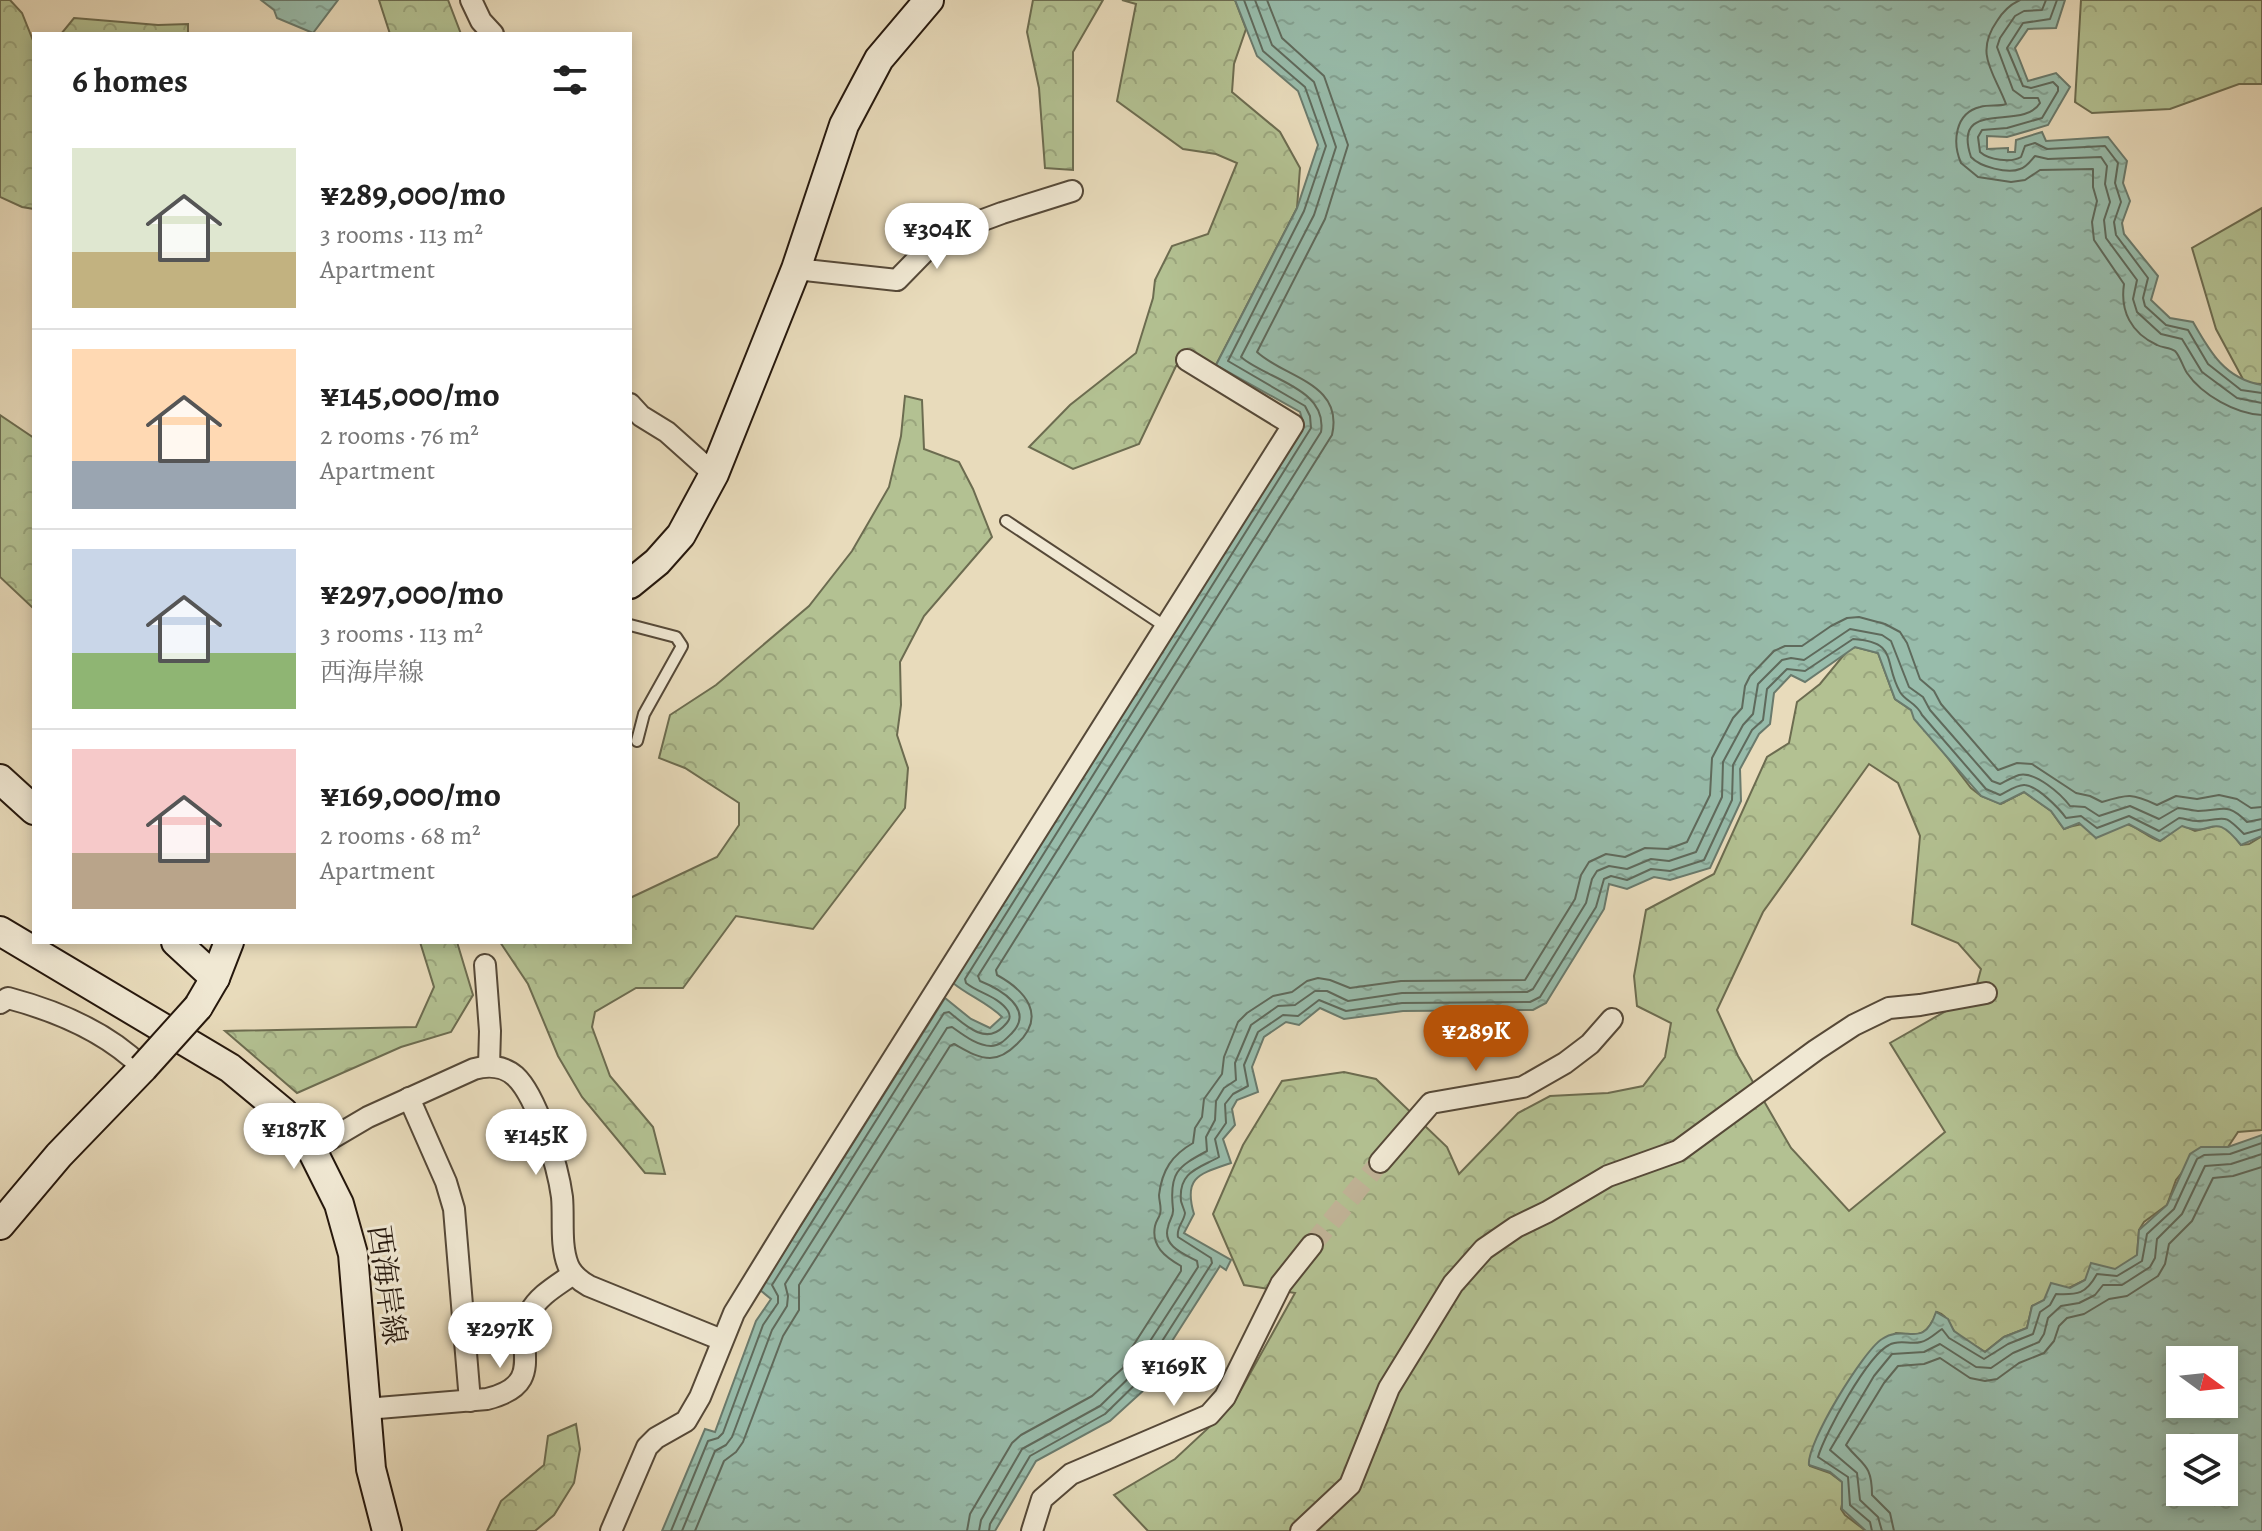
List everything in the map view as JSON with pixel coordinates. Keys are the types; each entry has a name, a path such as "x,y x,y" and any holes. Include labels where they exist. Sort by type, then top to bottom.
{"street":[{"path":"471,0 481,21 491,32"},
{"path":"632,582 657,562 681,535 714,474 796,269 844,125 879,59 929,0"},
{"path":"796,269 897,280 940,236 1072,191"},
{"path":"611,1531 647,1447 656,1438 686,1421 700,1397 734,1313 1293,425 1187,360"},
{"path":"632,406 641,416 667,432 714,474"},
{"path":"0,779 32,808"},
{"name":"西海岸線","path":"0,931 230,1068 283,1112 312,1150 336,1196 353,1254 373,1480 387,1531"},
{"path":"178,944 215,978"},
{"path":"0,1225 59,1155 198,1007 215,978 228,944"},
{"path":"485,965 489,1066"},
{"path":"1301,1531 1350,1485 1389,1388 1453,1284 1484,1249 1516,1227 1608,1176 1678,1151 1816,1050 1866,1019 1889,1008 1986,993"},
{"path":"0,1003 8,998 33,1004 91,1030 124,1049 143,1068"},
{"path":"1380,1162 1431,1103 1523,1087 1565,1063 1590,1044 1612,1019"},
{"path":"312,1150 351,1125 474,1069 489,1066 510,1072 520,1082 549,1144 557,1169 566,1259 573,1274 589,1286 722,1340"},
{"path":"409,1098 446,1182 454,1209 470,1401"},
{"path":"1032,1531 1042,1499 1071,1474 1209,1415 1225,1397 1281,1284 1312,1245"},
{"path":"366,1409 470,1401 503,1395 518,1383 526,1363 526,1330 531,1310 573,1274"}],"lane":[{"path":"1006,521 1166,627"},
{"path":"632,626 676,637 682,646 644,714 637,741"}],"green space":[{"path":"0,0 10,0 22,13 32,38 32,209 0,197"},
{"path":"379,0 448,0 460,32 389,32"},
{"path":"1033,0 1103,0 1073,52 1073,170 1045,168 1039,88 1027,32"},
{"path":"1122,0 1235,0 1246,29 1234,64 1232,92 1280,132 1300,168 1297,208 1216,365 1176,366 1139,444 1073,469 1029,447 1070,405 1136,353 1153,298 1155,280 1172,246 1208,234 1237,163 1216,154 1183,149 1117,101 1136,4"},
{"path":"2081,0 2262,0 2262,84 2239,84 2170,109 2092,113 2075,102"},
{"path":"74,18 158,25 188,24 188,32 63,32"},
{"path":"2262,208 2262,384 2245,383 2216,329 2192,248"},
{"path":"905,396 922,400 924,449 959,462 992,537 924,616 900,662 901,705 897,735 908,768 905,808 813,929 736,916 683,988 636,988 595,1012 592,1027 610,1076 653,1127 665,1174 645,1173 582,1097 558,1056 528,984 501,944 632,944 632,897 717,857 739,825 739,803 685,768 659,758 670,715 716,685 809,606 852,551 889,487 901,436"},
{"path":"0,415 32,437 32,607 0,577"},
{"path":"1855,647 1878,653 1895,699 1911,710 1971,788 1981,796 2001,804 2024,792 2051,811 2064,829 2108,822 2125,824 2160,841 2182,825 2195,831 2219,825 2227,827 2241,845 2262,836 2262,1130 2238,1132 2228,1147 2188,1165 2176,1180 2167,1205 2144,1222 2139,1230 2137,1255 2125,1266 2085,1280 2032,1306 2027,1328 2004,1337 1985,1352 1958,1335 1944,1316 1937,1312 1930,1326 1922,1333 1893,1335 1829,1418 1811,1453 1810,1466 1830,1473 1842,1482 1844,1495 1841,1509 1866,1531 1148,1531 1114,1495 1175,1459 1232,1406 1295,1293 1244,1285 1213,1214 1243,1145 1282,1081 1344,1072 1376,1079 1447,1147 1459,1174 1518,1113 1550,1096 1608,1093 1643,1086 1665,1057 1671,1023 1637,1006 1634,976 1646,910 1714,874 1767,757 1789,743 1797,702 1820,684 1847,651","holes":["1869,764 1898,783 1920,836 1912,924 1958,943 1981,969 1974,995 1890,1043 1945,1132 1849,1211 1791,1148 1738,1056 1717,1010 1763,912"]},
{"path":"421,944 458,944 473,995 451,1032 401,1047 297,1093 225,1031 416,1027 434,987"},
{"path":"576,1424 580,1449 574,1483 554,1515 535,1531 487,1531 501,1501 544,1465 548,1436"}],"water":[{"path":"261,0 338,0 314,32 277,18 274,10"},
{"path":"1235,0 2065,0 2056,28 2028,29 2015,48 2028,81 2056,73 2070,87 2048,125 2007,137 1987,136 1987,149 2008,148 2008,152 2015,152 2016,140 2042,132 2046,141 2108,137 2127,161 2123,183 2130,201 2122,223 2124,234 2158,276 2151,300 2170,318 2193,322 2213,354 2228,370 2249,382 2262,385 2262,836 2241,845 2218,826 2193,829 2182,826 2160,841 2129,824 2096,838 2079,823 2064,829 2051,811 2024,792 2000,804 1981,796 1914,719 1911,710 1895,699 1878,653 1855,647 1805,682 1791,675 1774,693 1770,724 1759,734 1740,769 1741,801 1710,868 1670,880 1654,877 1627,889 1609,884 1604,909 1546,1003 1533,1010 1403,1011 1344,1019 1320,1008 1299,1025 1286,1022 1264,1037 1252,1067 1258,1092 1237,1100 1232,1109 1235,1125 1223,1139 1231,1163 1196,1179 1191,1192 1194,1214 1184,1233 1231,1260 1226,1270 1220,1266 1156,1366 1162,1369 1145,1389 1110,1421 1036,1461 995,1531 662,1531 705,1429 715,1432 756,1321 771,1299 760,1290 945,998 971,1019 990,1028 1002,1017 953,983 1304,426 1300,412 1216,365 1297,208 1318,145 1298,91 1257,56"},
{"path":"2262,1135 2262,1531 1866,1531 1842,1509 1842,1482 1830,1472 1809,1465 1810,1454 1837,1399 1873,1347 1891,1335 1920,1333 1931,1324 1936,1312 1948,1319 1954,1331 1985,1352 2004,1337 2027,1328 2032,1306 2044,1300 2051,1283 2070,1288 2085,1280 2091,1263 2115,1269 2137,1255 2139,1230 2167,1205 2190,1154 2201,1147 2228,1147"}],"tunnel":[{"path":"1312,1245 1380,1162"}]}
